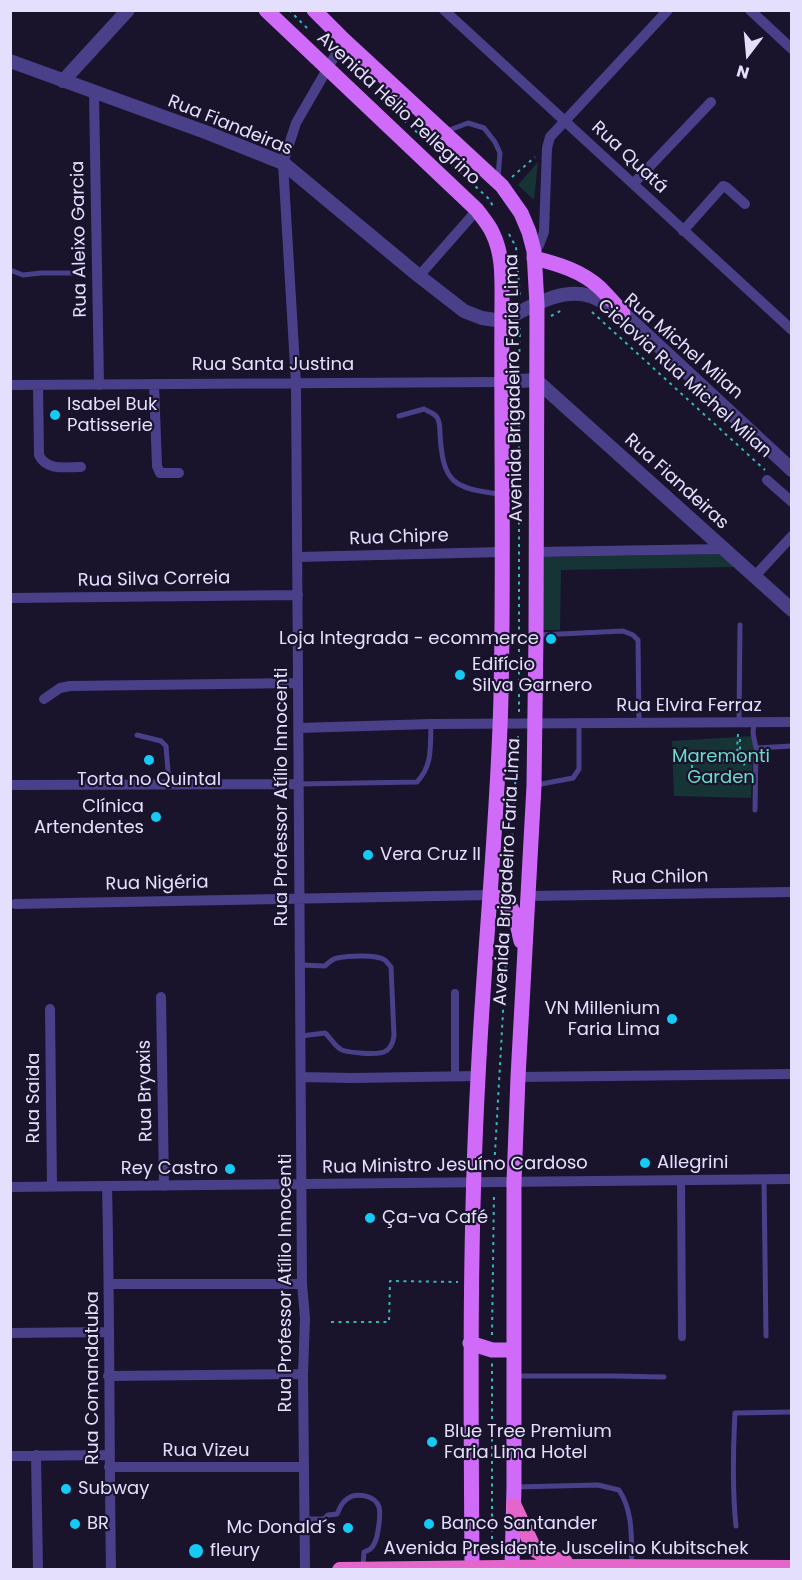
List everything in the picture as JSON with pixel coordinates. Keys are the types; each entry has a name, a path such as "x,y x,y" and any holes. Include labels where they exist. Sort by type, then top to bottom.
{"highway":[{"path":"514,1506 534,1548 549,1558 584,1568"},
{"name":"Avenida Presidente Juscelino Kubitschek","path":"340,1569 792,1568"}],"main road":[{"name":"Avenida Hélio Pellegrino","path":"266,10 477,210"},
{"name":"Avenida Hélio Pellegrino","path":"314,10 499,183"},
{"name":"Avenida Brigadeiro Faria Lima","path":"499,183 525,221 534,255 537,305 534,786 514,1182 512,1569"},
{"name":"Avenida Brigadeiro Faria Lima","path":"472,1569 470,1281 478,1076 500,724 502,552 502,278 499,250 493,232 477,210"},
{"path":"534,255 580,273 599,286 623,313"},
{"path":"491,895 509,904 525,954"},
{"path":"470,1343 492,1350 514,1350"}],"street":[{"path":"63,81 128,10"},
{"name":"Rua Quatá","path":"444,10 792,330"},
{"path":"534,255 544,232 547,148 550,137 668,10"},
{"path":"750,10 792,49"},
{"name":"Rua Professor Atílio Innocenti","path":"305,1569 303,1374 305,1318 302,1284 296,383 283,163 296,123 344,40"},
{"name":"Rua Fiandeiras","path":"10,61 208,133 283,163 464,311 482,318 502,321"},
{"name":"Rua Aleixo Garcia","path":"94,93 99,385"},
{"path":"633,184 711,102"},
{"path":"683,231 723,186 745,204"},
{"path":"419,276 477,210"},
{"name":"Rua Michel Milan","path":"502,321 558,296 575,294 592,297 623,313 792,470"},
{"name":"Rua Fiandeiras","path":"536,380 792,610"},
{"name":"Rua Santa Justina","path":"10,385 536,380"},
{"path":"154,384 157,466 160,473 179,473"},
{"path":"38,385 39,455 42,462 49,466 81,467"},
{"path":"766,475 792,502"},
{"path":"754,577 792,536"},
{"path":"536,552 724,549"},
{"name":"Rua Chipre","path":"298,557 502,552"},
{"name":"Rua Silva Correia","path":"10,598 298,595"},
{"path":"44,699 60,687 70,686 298,683"},
{"name":"Rua Elvira Ferraz","path":"299,728 431,724 792,722"},
{"path":"10,785 299,784"},
{"name":"Rua Chilon","path":"528,896 792,892"},
{"path":"300,897 491,895"},
{"name":"Rua Nigéria","path":"15,904 300,897"},
{"path":"455,993 455,1076"},
{"name":"Rua Bryaxis","path":"161,997 164,1186"},
{"name":"Rua Saida","path":"50,1009 52,1187"},
{"path":"518,1077 792,1074"},
{"path":"301,1077 478,1076"},
{"name":"Rua Ministro Jesuíno Cardoso","path":"10,1187 792,1179"},
{"path":"681,1180 682,1337"},
{"name":"Rua Comandatuba","path":"107,1186 111,1569"},
{"path":"109,1284 302,1284"},
{"path":"10,1333 108,1332"},
{"path":"108,1376 303,1374"},
{"path":"36,1455 38,1569"},
{"path":"10,1456 109,1455"},
{"name":"Rua Vizeu","path":"109,1467 304,1467"}],"lane":[{"path":"444,133 468,123 484,128 500,153 499,183"},
{"path":"10,270 22,275 75,273"},
{"path":"399,416 424,409 436,416 440,424 441,443 448,475 457,483 473,490 502,495"},
{"path":"739,722 740,625"},
{"path":"536,635 623,631 633,635 638,640 639,723"},
{"path":"754,722 755,810"},
{"path":"534,786 573,778 579,769 579,723"},
{"path":"299,784 417,782 425,773 430,758 431,724"},
{"path":"137,735 161,741 166,746 169,784"},
{"path":"756,747 792,746"},
{"path":"300,965 325,966 336,958 375,957 384,959 391,967 394,1036 393,1043 386,1051 362,1053 339,1049 325,1032 301,1036"},
{"path":"764,1179 766,1336"},
{"path":"514,1376 664,1377"},
{"path":"736,1526 733,1497 735,1413 792,1412"},
{"path":"514,1487 598,1485 619,1490 626,1501 630,1522 632,1568"},
{"path":"304,1519 324,1519 328,1515 337,1514 341,1504 349,1497 371,1498 376,1501 380,1509 377,1535 375,1544 370,1550 364,1552 363,1569"}],"path":[{"path":"477,210 499,183 547,148"},
{"path":"519,332 565,309"},
{"name":"Ciclovia Rua Michel Milan","path":"588,309 766,475"},
{"path":"739,722 740,757 746,770"},
{"path":"740,757 732,760 692,761 692,776 694,779 706,781 714,777 724,781 747,780 748,775"},
{"path":"331,1322 389,1322 390,1281 470,1281"}],"green space":[{"path":"538,162 534,200 518,185"},
{"path":"720,554 736,567 561,570 560,630 543,630 542,557"},
{"name":"Maremonti Garden","path":"754,736 751,798 674,796 672,741"}],"place":[{"name":"Isabel Buk Patisserie","path":"55,415"},
{"name":"Loja Integrada - ecommerce","path":"551,639"},
{"name":"Edifício Silva Garnero","path":"460,675"},
{"name":"Torta no Quintal","path":"149,760"},
{"name":"Clínica Artendentes","path":"156,817"},
{"name":"Vera Cruz II","path":"368,855"},
{"name":"VN Millenium Faria Lima","path":"672,1019"},
{"name":"Allegrini","path":"645,1163"},
{"name":"Rey Castro","path":"230,1169"},
{"name":"Ça-va Café","path":"370,1218"},
{"name":"Blue Tree Premium Faria Lima Hotel","path":"432,1442"},
{"name":"Subway","path":"66,1489"},
{"name":"BR","path":"75,1524"},
{"name":"Banco Santander","path":"429,1524"},
{"name":"Mc Donald´s","path":"348,1528"},
{"name":"fleury","path":"196,1551"}]}
